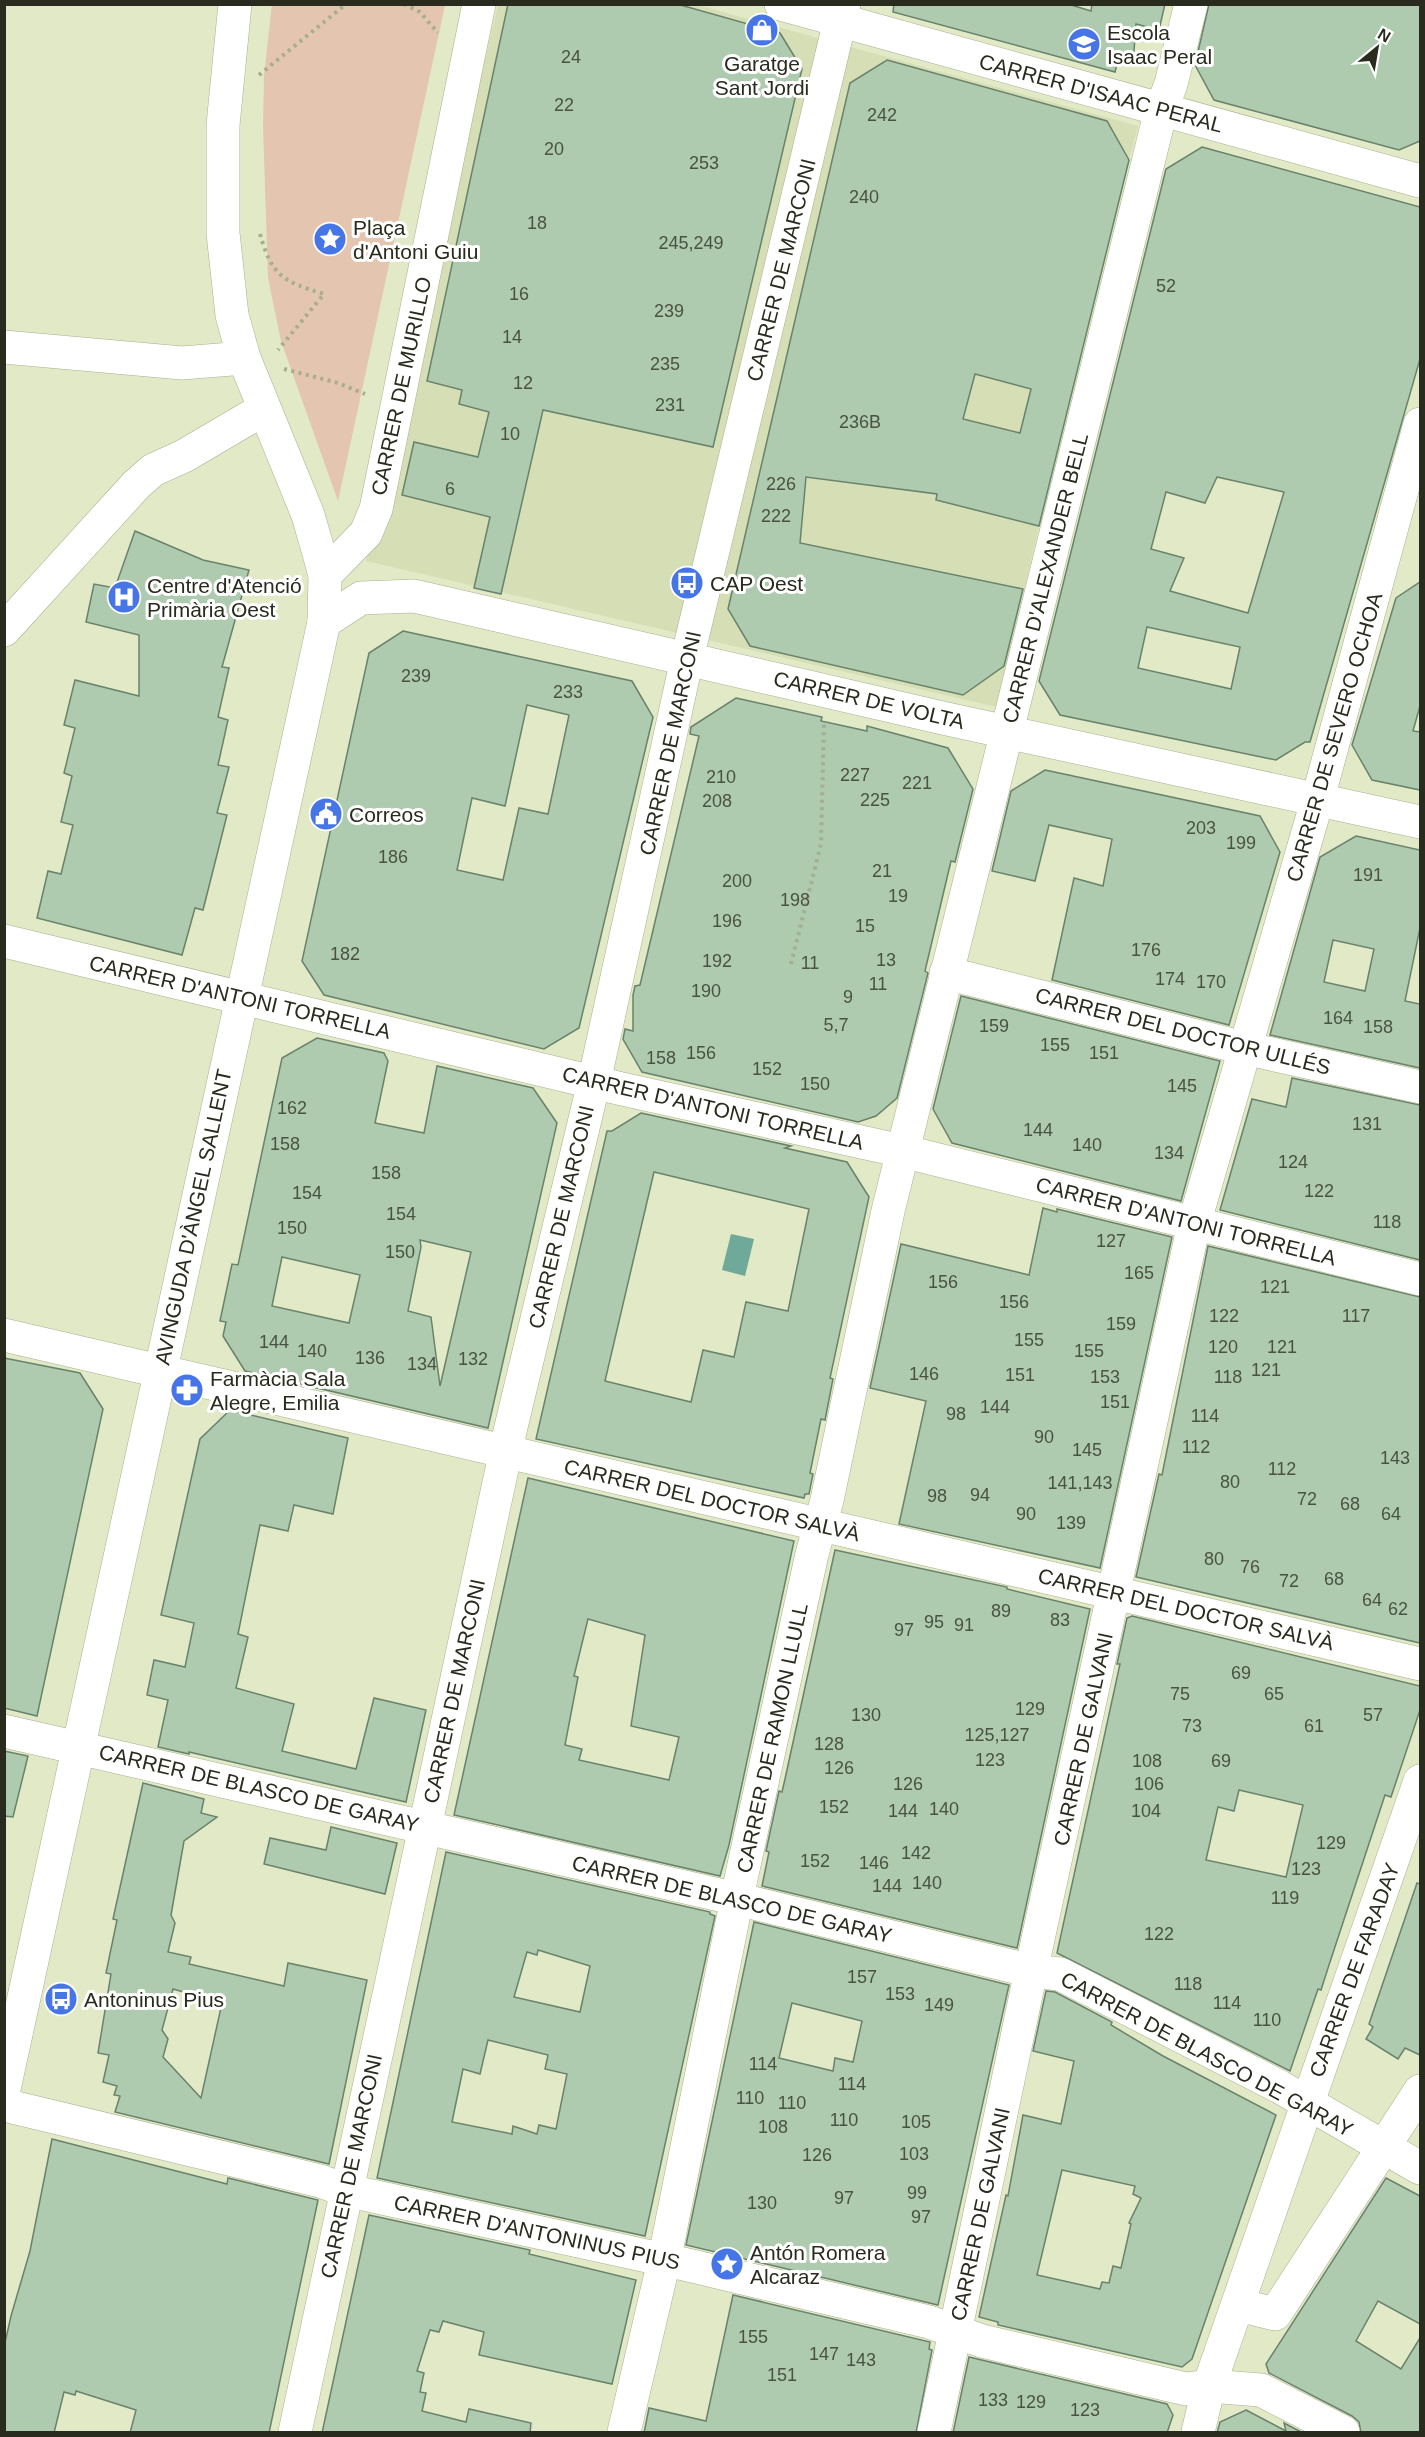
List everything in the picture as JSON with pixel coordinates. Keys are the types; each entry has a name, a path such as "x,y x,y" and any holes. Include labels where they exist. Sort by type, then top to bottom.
{"street":[{"name":"AVINGUDA D'ÀNGEL SALLENT","path":"4,2090 80,1747 240,997 324,622 326,575 308,515 244,358 232,315 223,233 223,125 235,4"},
{"name":"CARRER DE MURILLO","path":"326,575 366,533 376,509 479,4"},
{"name":"CARRER D'ISAAC PERAL","path":"781,4 843,13 1161,110 1420,181"},
{"name":"CARRER D'ALEXANDER BELL","path":"902,1151 1161,110 1171,84 1191,4"},
{"name":"CARRER DE MARCONI","path":"295,2433 345,2190 506,1451 594,1082 687,659 843,13"},
{"path":"4,347 182,363 244,358"},
{"path":"4,630 136,485 153,471 184,456 264,409"},
{"name":"CARRER DE SEVERO OCHOA","path":"1244,1048 1318,798 1420,424"},
{"name":"CARRER DE VOLTA","path":"324,622 361,598 414,596 1008,732 1420,822"},
{"name":"CARRER D'ANTONI TORRELLA","path":"4,941 594,1082 902,1151 1420,1279"},
{"name":"CARRER DEL DOCTOR ULLÉS","path":"946,973 1244,1048 1420,1087"},
{"name":"CARRER DE GALVANI","path":"934,2433 1031,1971 1194,1224 1244,1048"},
{"name":"CARRER DE RAMON LLULL","path":"624,2433 664,2261 737,1899 902,1151"},
{"name":"CARRER DEL DOCTOR SALVÀ","path":"4,1335 1420,1664"},
{"name":"CARRER DE BLASCO DE GARAY","path":"4,1731 425,1826 1031,1971 1060,1974 1280,2087 1420,2168"},
{"name":"CARRER DE FARADAY","path":"1198,2433 1209,2386 1420,1781"},
{"path":"1238,2305 1275,2314 1420,2091"},
{"name":"CARRER D'ANTONINUS PIUS","path":"4,2105 320,2181 345,2190 929,2322 982,2342 1186,2389 1209,2386 1262,2390 1343,2433"}],"path":[{"path":"260,75 346,4"},
{"path":"404,4 420,12 438,33"},
{"path":"260,234 273,269 288,280 324,294 278,350"},
{"path":"284,369 338,382 365,394"},
{"path":"790,964 821,844 824,717"}],"shaded area":[{"name":"Plaça d'Antoni Guiu","path":"272,4 445,5 338,501 281,341 268,278 263,126 264,76"},
{"path":"498,5 697,5 1138,126 1091,302 997,707 366,561"}],"water":[{"path":"731,1234 754,1239 745,1276 722,1270"}],"building":[{"path":"508,4 677,4 780,33 802,69 713,447 543,410 501,594 474,588 490,517 402,495 414,442 478,457 489,412 459,404 462,390 427,381"},
{"name":"Escola Isaac Peral","path":"894,4 1068,4 1091,11 1092,4 1165,4 1159,30 1136,24 1133,64 1118,60 1115,72 893,12"},
{"path":"1209,4 1420,5 1420,141 1399,150 1214,100 1195,65"},
{"path":"887,60 1107,121 1129,160 1039,526 936,500 937,494 806,477 800,543 1023,589 1004,666 963,695 750,646 728,609 850,83","holes":["975,374 1031,389 1020,433 963,419"]},
{"path":"1202,147 1420,207 1420,359 1310,742 1305,742 1276,760 1060,715 1039,681 1166,169","holes":["1217,477 1284,492 1248,613 1170,591 1184,558 1151,549 1166,492 1205,503","1147,627 1240,647 1231,689 1138,668"]},
{"path":"135,531 203,560 249,570 222,667 229,668 218,717 228,720 218,765 229,767 217,813 227,815 203,910 195,908 182,955 37,918 48,871 61,874 73,825 61,822 72,776 64,773 75,728 64,725 75,680 139,696 139,635 86,622 94,584 115,588"},
{"path":"1420,582 1420,706 1413,731 1420,732 1420,790 1372,780 1352,745 1396,598"},
{"path":"403,631 632,681 653,717 579,1028 544,1049 324,995 302,961 369,653","holes":["527,705 569,715 548,814 519,808 503,880 457,870 472,798 505,806"]},
{"path":"736,698 822,717 821,721 867,731 867,726 948,748 973,789 955,862 951,861 925,971 928,973 897,1098 876,1116 858,1122 642,1072 623,1039 625,1029 633,1031 635,986 640,985 699,736 690,734 691,727"},
{"path":"1045,770 1260,816 1280,852 1229,1025 1052,980 1074,878 1103,886 1112,839 1049,825 1035,881 992,871 1011,791"},
{"path":"1356,836 1420,850 1420,928 1405,1001 1420,1004 1420,1068 1270,1035 1320,857","holes":["1333,940 1374,949 1365,991 1324,982"]},
{"path":"961,996 1220,1061 1181,1201 952,1143 933,1109"},
{"path":"317,1038 384,1053 388,1061 375,1123 424,1133 437,1066 533,1088 557,1123 488,1428 245,1371 223,1336 226,1322 220,1321 232,1264 238,1265 282,1058","holes":["420,1240 471,1252 440,1386 431,1317 408,1311 421,1247","282,1257 360,1275 349,1323 272,1306"]},
{"path":"1292,1078 1420,1105 1420,1260 1220,1210 1252,1099 1286,1107"},
{"path":"641,1113 791,1146 785,1148 847,1162 869,1197 830,1378 833,1379 825,1420 821,1419 810,1473 813,1474 809,1494 805,1494 804,1498 536,1439 607,1131 612,1131","holes":["654,1172 809,1209 788,1311 746,1302 734,1357 703,1350 691,1402 605,1381"]},
{"path":"1043,1208 1057,1212 1057,1209 1172,1237 1100,1568 899,1524 926,1401 870,1388 901,1244 1029,1275"},
{"path":"1208,1246 1420,1297 1420,1643 1136,1577 1159,1474 1162,1475"},
{"path":"4,1358 80,1373 103,1409 37,1716 4,1708"},
{"path":"230,1410 348,1438 333,1514 294,1505 288,1531 260,1525 238,1634 248,1637 236,1688 294,1704 282,1751 356,1769 374,1698 426,1710 406,1802 189,1752 189,1754 158,1747 168,1700 147,1695 154,1660 185,1667 194,1623 161,1615 200,1439"},
{"path":"528,1478 794,1541 729,1845 720,1876 454,1815","holes":["588,1619 645,1635 631,1726 679,1737 669,1780 579,1760 582,1749 565,1745 578,1677 574,1676"]},
{"path":"835,1550 1007,1587 1007,1589 1090,1609 1017,1948 762,1886 769,1852 766,1851 779,1791 782,1792"},
{"path":"1132,1616 1420,1686 1420,1710 1391,1797 1385,1795 1321,1990 1318,1989 1290,2071 1057,1953 1120,1664 1117,1664 1127,1618","holes":["1239,1790 1303,1805 1286,1877 1206,1860 1218,1807 1234,1811"]},
{"path":"4,1751 28,1756 13,1817 4,1816"},
{"path":"143,1783 204,1799 201,1813 217,1817 184,1841 171,1915 175,1923 168,1952 191,1957 189,1964 284,1986 288,1963 367,1980 329,2164 115,2112 120,2096 114,2095 117,2086 103,2082 109,2055 98,2053 111,1974 106,1973 117,1920 113,1919","holes":["173,1989 222,2003 201,2098 163,2057 168,2039 162,2030"]},
{"path":"331,1827 397,1843 385,1894 264,1864 270,1838 326,1850"},
{"path":"446,1852 710,1912 715,1916 645,2236 377,2178","holes":["538,1950 590,1966 580,2012 514,1997 527,1952 537,1955","488,2040 548,2055 545,2069 567,2074 556,2129 539,2125 537,2134 513,2126 512,2134 452,2122 463,2069 480,2074"]},
{"path":"1417,1883 1420,1884 1420,2055 1405,2048 1398,2059 1366,2039 1373,2027 1369,2024"},
{"path":"754,1922 1009,1985 938,2305 686,2245","holes":["792,2003 862,2021 853,2062 835,2058 833,2071 779,2058"]},
{"path":"1046,1991 1055,1992 1112,2022 1111,2025 1163,2056 1276,2115 1192,2359 1182,2367 998,2325 998,2322 979,2317 1006,2195 1008,2196 1023,2115 1061,2124 1074,2061 1033,2051","holes":["1062,2170 1135,2186 1133,2194 1141,2198 1129,2223 1131,2224 1121,2268 1113,2266 1109,2283 1102,2282 1100,2289 1037,2275"]},
{"path":"52,2139 227,2184 228,2178 318,2200 269,2433 130,2433 136,2410 76,2391 75,2395 64,2392 54,2433 4,2433 4,2347 30,2251"},
{"path":"1386,2178 1420,2196 1420,2324 1378,2301 1356,2341 1401,2369 1420,2338 1420,2433 1361,2433 1359,2422 1352,2416 1269,2373 1266,2364"},
{"path":"369,2215 530,2250 529,2254 636,2280 612,2384 479,2355 484,2332 443,2321 439,2332 430,2330 417,2371 424,2373 420,2392 426,2393 422,2411 466,2422 469,2409 531,2423 530,2433 322,2433"},
{"path":"733,2295 930,2342 929,2349 932,2350 916,2433 644,2433 649,2408 706,2421"},
{"path":"969,2357 1167,2404 1173,2415 1167,2433 953,2433"},
{"path":"1246,2410 1286,2431 1284,2423 1303,2433 1217,2433 1220,2422"}],"place":[{"name":"Garatge Sant Jordi","path":"762,30"},
{"name":"Escola Isaac Peral","path":"1084,44"},
{"name":"Plaça d'Antoni Guiu","path":"330,239"},
{"name":"CAP Oest","path":"687,583"},
{"name":"Centre d'Atenció Primària Oest","path":"124,597"},
{"name":"Correos","path":"326,814"},
{"name":"Farmàcia Sala Alegre, Emilia","path":"187,1390"},
{"name":"Antoninus Pius","path":"61,1999"},
{"name":"Antón Romera Alcaraz","path":"727,2264"}]}
